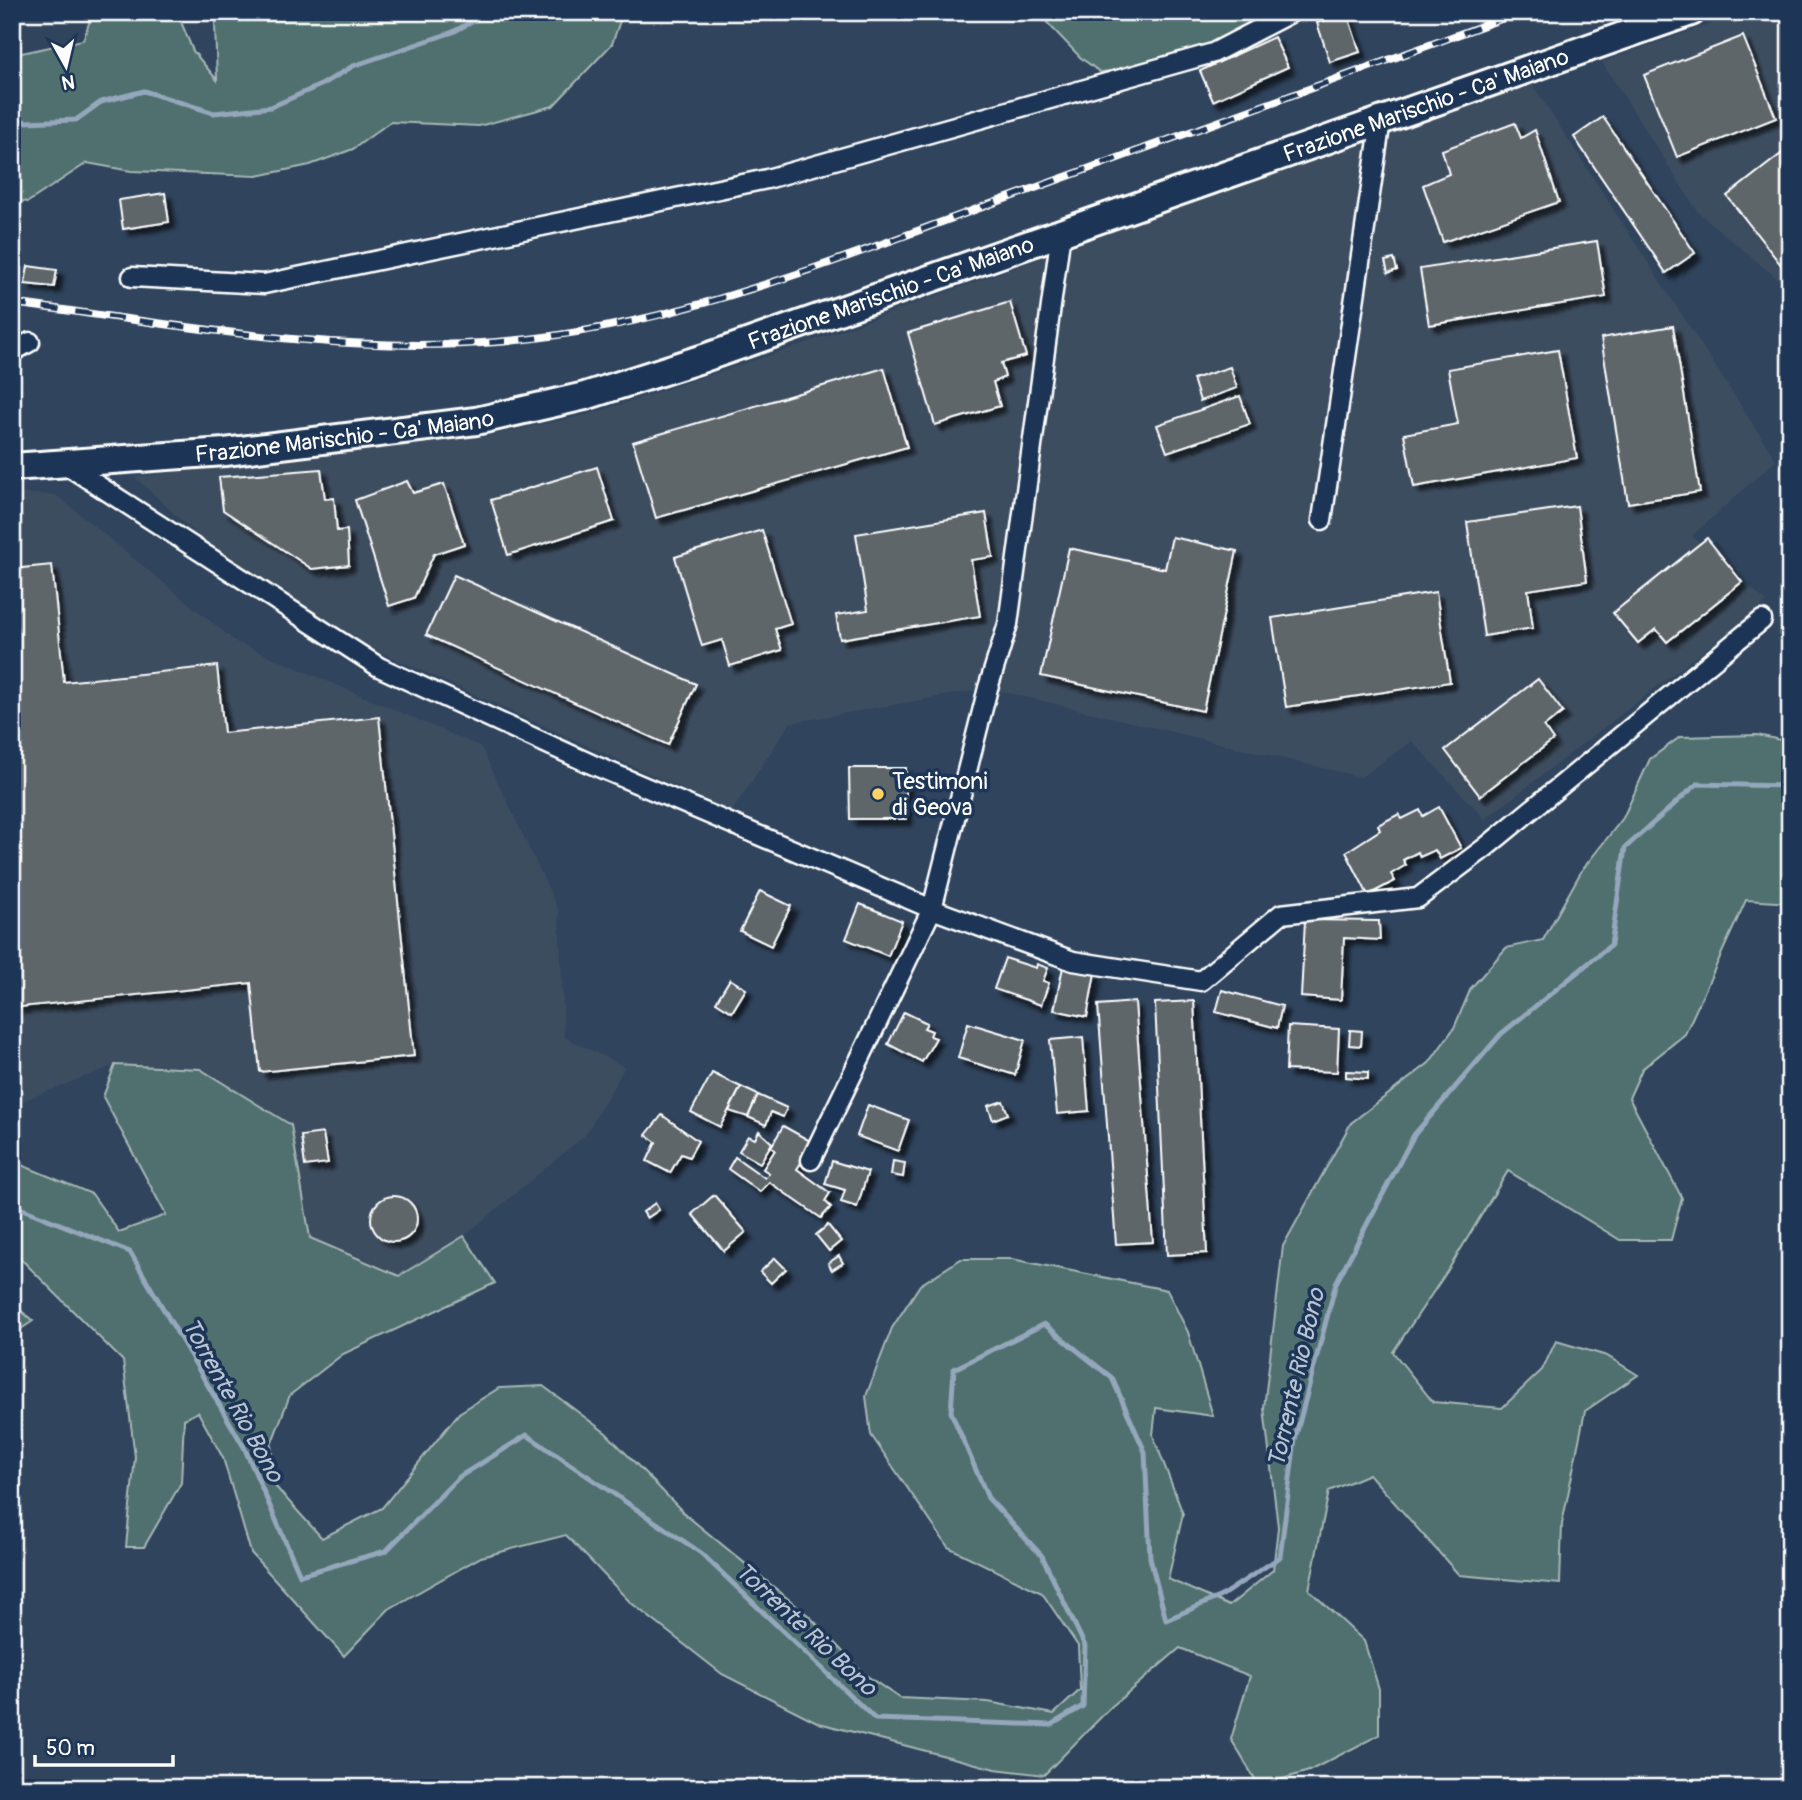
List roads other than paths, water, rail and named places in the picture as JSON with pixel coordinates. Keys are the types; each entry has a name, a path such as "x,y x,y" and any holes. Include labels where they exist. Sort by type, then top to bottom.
{"main road":[{"name":"Frazione Marischio - Ca' Maiano","path":"18,462 65,464 225,452 476,421 585,396 704,358 1691,12"}],"street":[{"path":"131,277 264,284 767,179 1213,53 1292,12"},
{"path":"1322,520 1381,120"},
{"path":"811,1160 932,909 988,688 1008,624 1061,232"},
{"path":"12,352 30,342"},
{"path":"65,464 379,667 591,764 932,909 1073,961 1201,981 1281,914 1418,898 1508,829 1762,620"}],"waterway":[{"path":"12,115 25,122 76,120 101,102 144,91 214,113 271,107 323,84 353,66 453,32 489,12"},
{"name":"Torrente Rio Bono","path":"12,1210 20,1208 130,1252 244,1447 300,1575 386,1551 459,1477 527,1435 701,1553 875,1719 1051,1725 1083,1706 1085,1646 1042,1556 988,1498 951,1412 954,1369 1044,1324 1112,1378 1145,1452 1150,1558 1166,1620 1221,1596 1280,1557 1295,1439 1336,1283 1414,1135 1501,1034 1611,945 1625,848 1697,784 1790,786"}],"railway":[{"path":"12,303 254,335 376,344 497,342 560,335 623,323 685,308 808,270 1520,12"}],"place":[{"name":"Testimoni di Geova","path":"878,794"}]}
